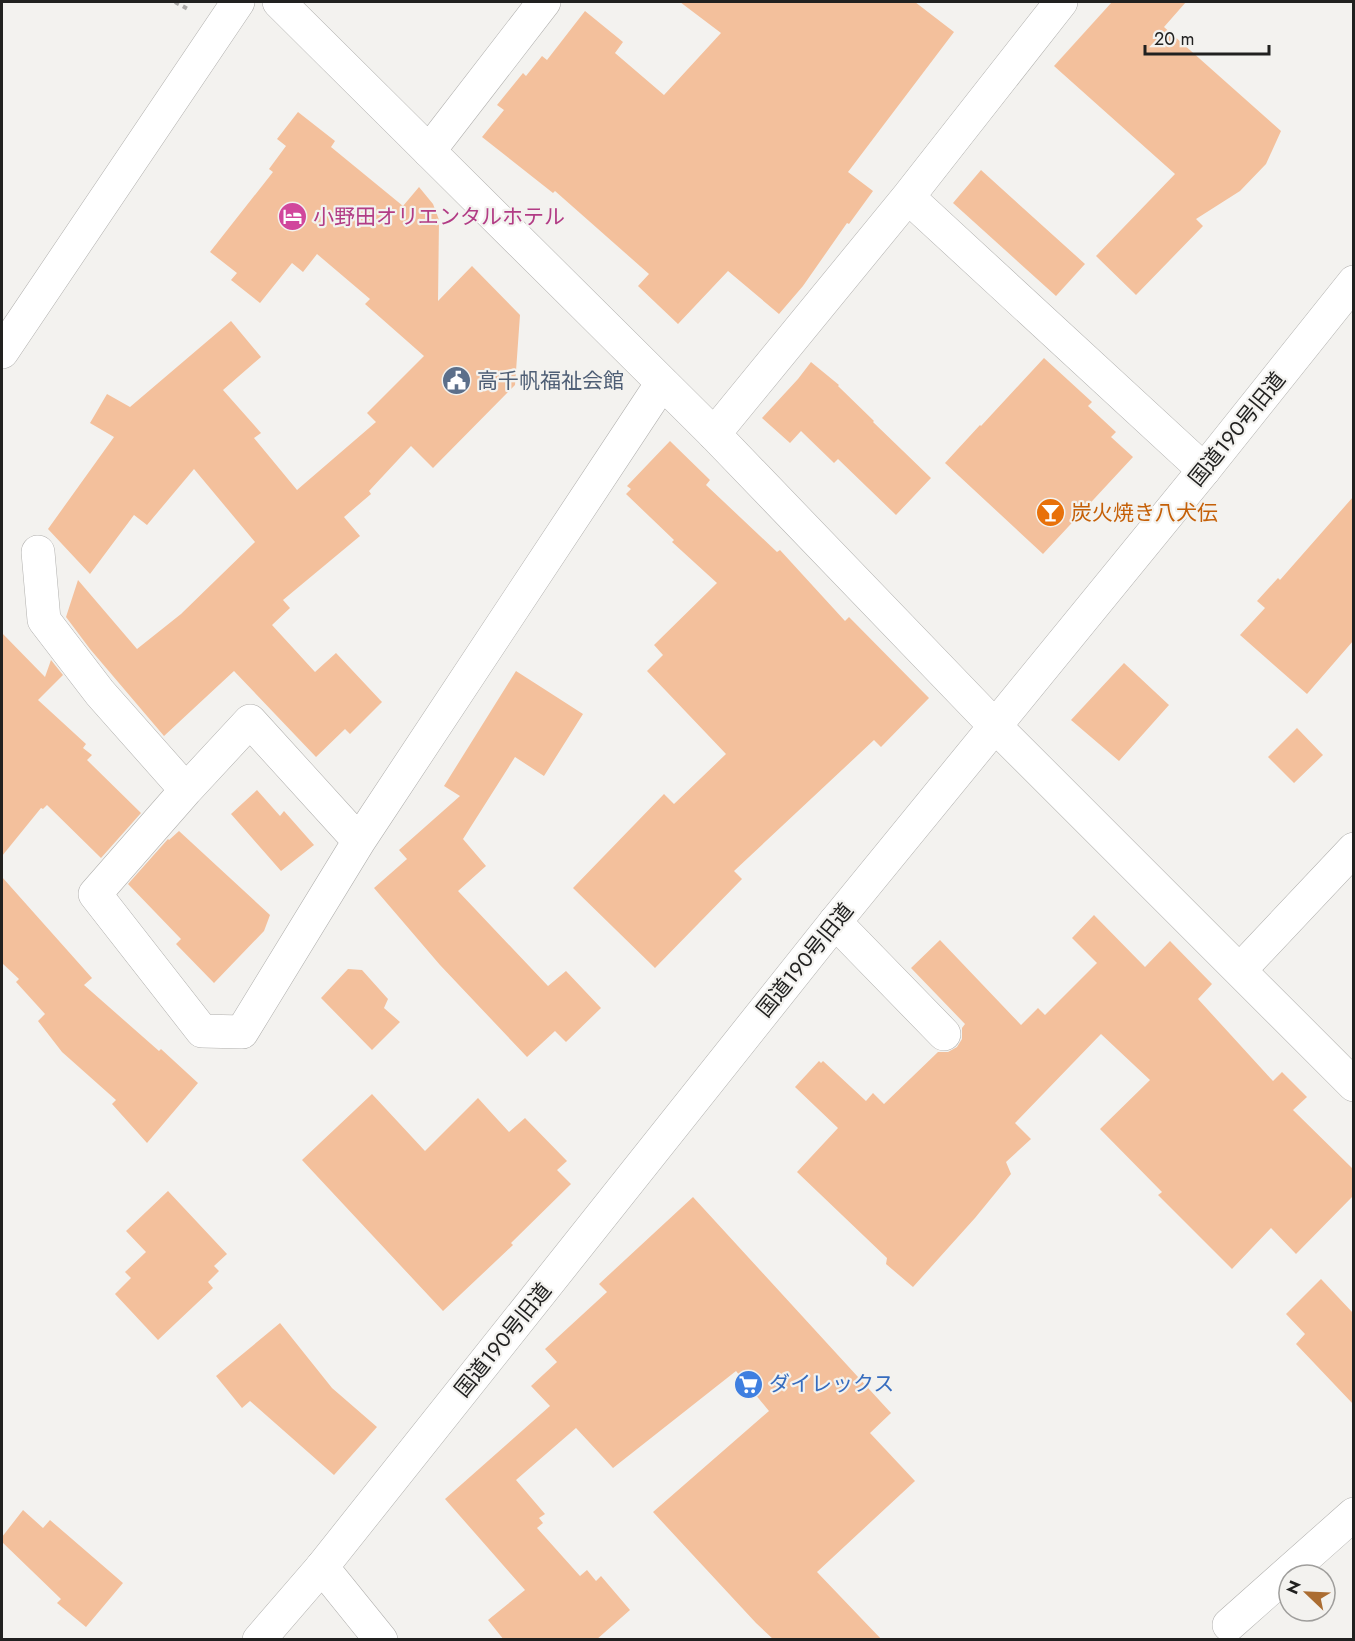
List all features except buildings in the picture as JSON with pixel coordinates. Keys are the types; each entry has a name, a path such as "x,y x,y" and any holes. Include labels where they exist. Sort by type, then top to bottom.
{"street":[{"path":"2,352 238,2"},
{"path":"279,2 714,434 995,726 1353,1084"},
{"path":"429,151 544,2"},
{"path":"714,434 908,197 1061,2"},
{"path":"908,197 1204,470"},
{"name":"国道190号旧道","path":"259,1640 321,1567 835,922 1204,470 1353,282"},
{"path":"359,841 250,722 186,790 95,894 202,1030 242,1032 359,841 662,383"},
{"path":"38,552 44,620 100,693 186,790"},
{"path":"1240,970 1353,849"},
{"path":"835,922 944,1034"},
{"path":"1229,1625 1353,1514"},
{"path":"321,1567 381,1640"}],"place":[{"name":"小野田オリエンタルホテル","path":"292,217"},
{"name":"高千帆福祉会館","path":"456,381"},
{"name":"炭火焼き八犬伝","path":"1050,513"},
{"name":"ダイレックス","path":"748,1384"}]}
